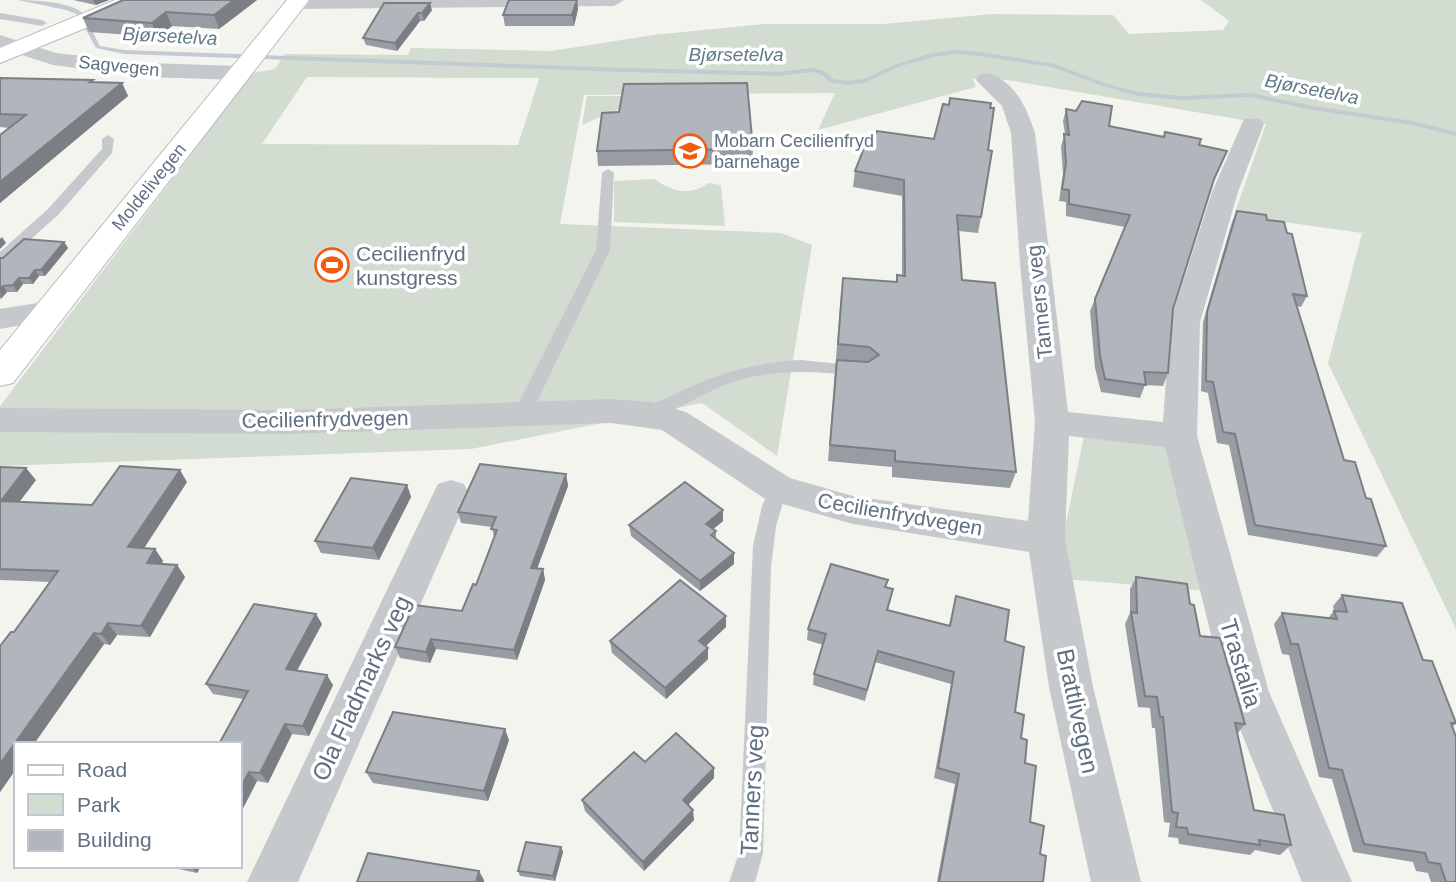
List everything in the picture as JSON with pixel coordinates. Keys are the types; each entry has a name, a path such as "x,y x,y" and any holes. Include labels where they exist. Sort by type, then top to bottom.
{"main road":[{"path":"6,48 134,0"},
{"name":"Moldelivegen","path":"0,374 297,2"}],"street":[{"path":"297,2 614,0"},
{"name":"Sagvegen","path":"6,48 53,59 147,70 240,73"},
{"name":"Tanners veg","path":"987,79 1013,103 1023,133 1034,264 1052,422 1046,539"},
{"name":"Trastalia","path":"1252,124 1226,192 1185,322 1180,436 1247,692 1327,882"},
{"path":"0,319 50,311"},
{"name":"Cecilienfrydvegen","path":"0,420 288,422 611,411 650,414 674,421 778,488 853,510 1046,539"},
{"path":"1052,422 1180,436"},
{"name":"Ola Fladmarks veg","path":"272,882 451,494"},
{"name":"Brattlivegen","path":"1046,539 1071,687 1116,882"}],"lane":[{"path":"0,16 41,23"},
{"path":"0,259 53,212 108,150 108,139"},
{"path":"522,414 603,250 608,173"},
{"path":"650,414 685,393 721,379 779,366 802,365 866,372"},
{"name":"Tanners veg","path":"742,882 751,853 760,592 767,527 778,488"}],"green space":[{"path":"1201,0 1456,0 1456,629 1328,363 1362,233 1234,215 1266,124 1007,80 973,79 976,87 818,130 835,93 584,95 560,224 781,233 812,245 777,456 702,403 471,449 0,466 0,406 253,73 275,69 285,54 408,55 411,48 551,51 653,35 764,24 884,24 992,14 1113,15 1129,34 1223,30 1229,21","holes":["307,77 539,78 518,145 262,144"]},
{"path":"587,96 621,96 619,109 582,125"},
{"path":"654,179 681,191 694,190 708,183 721,185 725,226 614,222 614,181"},
{"path":"1084,436 1169,445 1208,591 1065,579 1062,543"}],"building":[{"path":"123,0 234,0 214,15 166,12 152,23 83,18"},
{"path":"509,0 577,0 572,15 503,15"},
{"path":"384,3 430,3 422,13 418,13 395,43 363,38"},
{"path":"0,78 122,83 0,182 0,135 26,115 0,114"},
{"path":"747,83 753,149 597,151 602,113 619,112 624,84"},
{"path":"950,98 991,103 990,108 994,108 988,150 992,151 981,217 957,215 962,280 995,283 1016,472 895,461 895,451 830,445 837,360 868,362 879,355 869,347 838,344 843,278 897,282 897,275 905,276 904,180 855,171 868,138 874,138 877,131 934,139 943,104 949,105"},
{"path":"1082,101 1112,106 1109,126 1164,137 1165,132 1201,139 1199,145 1227,151 1214,179 1173,309 1168,373 1144,372 1146,385 1105,379 1100,356 1095,299 1130,215 1069,204 1069,190 1062,189 1066,163 1064,134 1069,135 1066,109 1076,111"},
{"path":"1237,211 1266,215 1267,220 1284,222 1287,233 1292,234 1307,296 1293,294 1344,460 1355,462 1366,498 1371,499 1386,546 1255,525 1235,434 1223,432 1213,382 1206,381 1207,312"},
{"path":"24,239 64,242 41,270 35,270 29,278 19,278 13,285 0,289 0,258"},
{"path":"480,464 566,474 531,568 543,569 514,650 431,639 426,652 395,647 414,605 462,611 473,584 476,585 497,530 491,529 496,517 458,512"},
{"path":"120,466 180,470 128,547 155,549 147,563 177,565 141,626 108,623 101,634 94,633 0,764 0,646 11,632 14,632 58,571 0,569 0,467 26,468 1,501 92,505"},
{"path":"351,478 407,485 373,548 315,541"},
{"path":"685,482 723,510 706,524 716,531 711,535 734,553 700,581 629,525"},
{"path":"831,564 888,580 885,587 893,589 887,610 950,626 956,596 1009,610 1005,641 1024,647 1015,712 1024,715 1021,738 1027,740 1025,763 1036,766 1030,822 1044,826 1040,854 1046,856 1043,882 939,882 959,774 938,768 954,672 878,651 867,690 814,674 826,634 808,629"},
{"path":"1136,577 1187,584 1200,636 1220,638 1245,724 1235,723 1254,810 1284,815 1291,845 1259,840 1260,845 1188,834 1187,828 1176,827 1178,813 1172,812 1163,717 1160,717 1157,697 1145,696 1131,612 1137,613"},
{"path":"680,580 726,616 699,641 708,648 665,688 610,641"},
{"path":"1342,595 1402,603 1423,660 1432,661 1456,723 1451,723 1456,737 1456,882 1446,882 1440,864 1428,862 1425,853 1364,844 1342,770 1329,768 1298,644 1291,644 1282,613 1337,619 1334,611 1347,612"},
{"path":"254,604 316,614 286,669 327,675 303,726 285,724 260,773 249,772 242,785 242,742 220,742 248,691 206,684"},
{"path":"393,712 505,729 484,791 366,772"},
{"path":"676,733 714,768 683,800 693,810 643,862 582,800 634,752 645,762"},
{"path":"526,842 561,847 553,876 518,871"},
{"path":"368,853 479,871 476,882 357,882"}],"waterway":[{"name":"Bjørsetelva","path":"21,0 68,8 79,13 98,47 124,52 625,70 779,74 811,70 823,72 831,81 846,83 864,81 896,66 932,55 956,52 1053,65 1105,85 1138,94 1181,98 1250,95 1313,108 1413,123 1456,134"}],"place":[{"name":"Mobarn Cecilienfryd barnehage","path":"690,151"},
{"name":"Cecilienfryd kunstgress","path":"332,265"}]}
